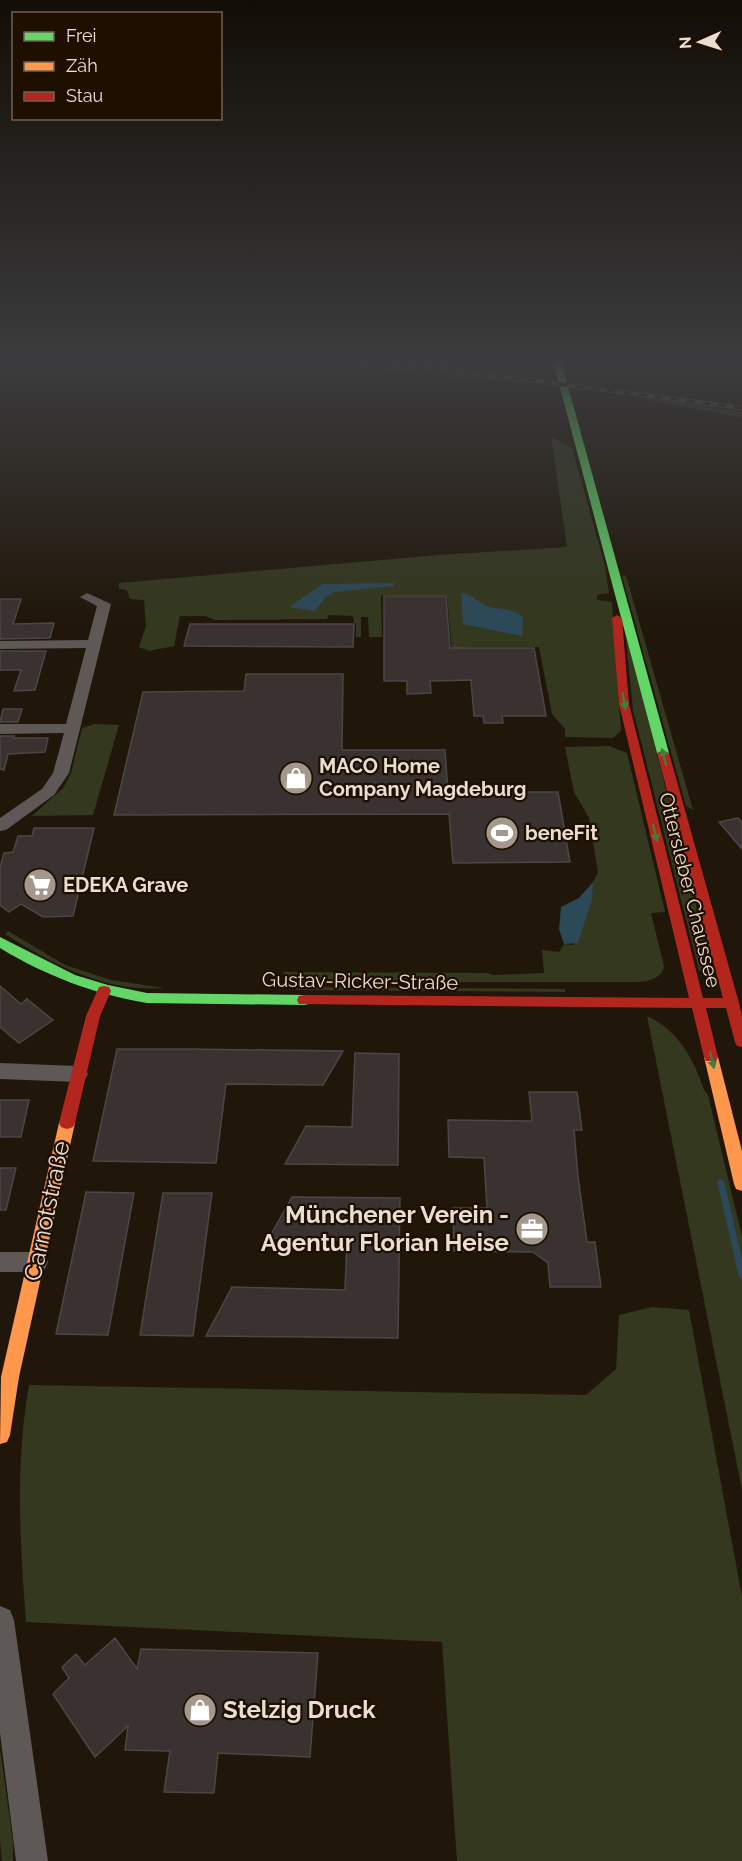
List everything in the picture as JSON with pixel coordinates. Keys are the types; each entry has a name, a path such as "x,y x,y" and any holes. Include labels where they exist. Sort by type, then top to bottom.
{"main road":[{"name":"Ottersleber Chaussee","path":"581,448 606,537 621,604 630,625 742,1042"},
{"name":"Ottersleber Chaussee","path":"621,604 618,612 619,664 624,704 742,1184"},
{"name":"Gustav-Ricker-Straße","path":"0,942 52,973 104,991 138,997 488,1003 732,1002"},
{"name":"Carnotstraße","path":"0,1435 10,1377 78,1074 93,1016 104,991"}],"street":[{"path":"0,826 34,803 54,785 61,773 104,604 87,597"},
{"path":"0,645 95,644"},
{"path":"0,729 73,728"},
{"path":"0,1071 78,1074"},
{"path":"0,1262 37,1262"},
{"path":"0,1620 32,1861"}],"green space":[{"path":"553,448 572,448 605,566 609,593 597,595 597,600 612,602 621,731 613,738 565,737 565,729 552,714 539,647 466,647 468,674 454,674 447,595 381,595 382,637 369,637 368,617 361,617 361,637 356,637 356,623 354,623 353,616 329,615 327,619 215,620 205,616 180,616 174,646 149,651 139,647 146,626 144,600 130,599 127,590 119,589 119,583 438,555 567,547"},
{"path":"625,575 693,810 686,806 622,576"},
{"path":"625,631 713,971 699,971 633,710"},
{"path":"94,724 119,725 93,815 32,816 64,787 71,773 82,728"},
{"path":"609,746 627,753 665,912 651,913 664,966 658,976 639,982 288,982 283,972 488,973 492,975 544,973 542,950 559,952 564,944 573,945 591,900 593,882 598,873 589,818 574,792 565,747"},
{"path":"8,931 65,965 111,980 164,988 121,986 80,974 23,945 5,934"},
{"path":"299,987 565,989 565,992 295,990"},
{"path":"647,1016 667,1029 683,1046 708,1095 742,1236 742,1490"},
{"path":"652,1307 689,1310 742,1597 742,1861 457,1861 442,1642 26,1622 20,1474 29,1385 586,1395 616,1369 619,1315"},
{"path":"0,1747 13,1843 13,1861 2,1861"}],"water":[{"path":"395,583 393,586 334,592 326,597 315,611 289,607 323,584"},
{"path":"461,593 487,606 520,615 523,618 522,636 463,624"},
{"path":"593,882 592,899 578,943 564,944 559,929 561,907 579,898"}],"building":[{"path":"384,596 446,596 450,648 534,648 546,716 502,716 503,723 484,723 483,716 474,716 471,680 430,681 431,693 407,694 407,681 384,681"},
{"path":"0,599 21,599 13,624 54,623 50,638 0,639"},
{"path":"190,624 354,624 353,647 184,646"},
{"path":"0,651 46,651 35,690 14,691 21,670 0,670"},
{"path":"246,674 343,674 342,750 445,750 448,792 558,792 570,862 453,863 449,814 114,815 143,692 244,691"},
{"path":"3,709 22,709 18,722 0,722"},
{"path":"0,736 48,738 45,752 8,754 4,770 0,769"},
{"path":"738,818 742,823 742,849 719,822"},
{"name":"EDEKA Grave","path":"34,828 94,828 73,916 43,917 21,904 9,912 0,905 0,867 4,853 13,852 18,836 32,836"},
{"path":"0,986 21,1004 27,999 53,1020 19,1043 0,1027"},
{"path":"117,1049 343,1051 323,1085 226,1084 216,1163 93,1161"},
{"path":"355,1053 399,1054 398,1165 285,1164 306,1126 352,1127"},
{"path":"529,1092 577,1092 582,1130 574,1130 578,1176 587,1242 595,1242 601,1287 550,1287 548,1263 533,1252 454,1251 453,1208 487,1208 484,1158 449,1157 448,1120 532,1121"},
{"path":"0,1100 29,1100 21,1137 0,1137"},
{"path":"0,1168 16,1168 6,1210 0,1210"},
{"path":"86,1192 134,1193 108,1335 56,1334"},
{"path":"163,1193 212,1193 193,1336 140,1335"},
{"path":"292,1197 400,1198 398,1338 206,1336 232,1287 345,1290 347,1240 269,1238"},
{"path":"115,1638 137,1669 141,1649 318,1653 310,1757 218,1753 214,1793 164,1792 170,1751 125,1750 128,1726 95,1757 53,1694 69,1678 62,1667 76,1654 85,1665"}],"waterway":[{"path":"721,1183 742,1275"}],"traffic: fast":[{"path":"580,448 663,753"},
{"path":"0,942 52,971 89,985 127,995 147,998 304,1000"}],"traffic: slow":[{"path":"711,1057 742,1184"},
{"path":"0,1435 10,1377 67,1123"}],"traffic: jam":[{"path":"617,618 624,704 711,1057"},
{"path":"663,753 742,1042"},
{"path":"67,1123 93,1016 104,991"},
{"path":"304,1000 732,1003"}],"place":[{"name":"MACO Home Company Magdeburg","path":"296,778"},
{"name":"beneFit","path":"502,833"},
{"name":"EDEKA Grave","path":"40,885"},
{"name":"Münchener Verein - Agentur Florian Heise","path":"532,1229"},
{"name":"Stelzig Druck","path":"200,1710"}]}
